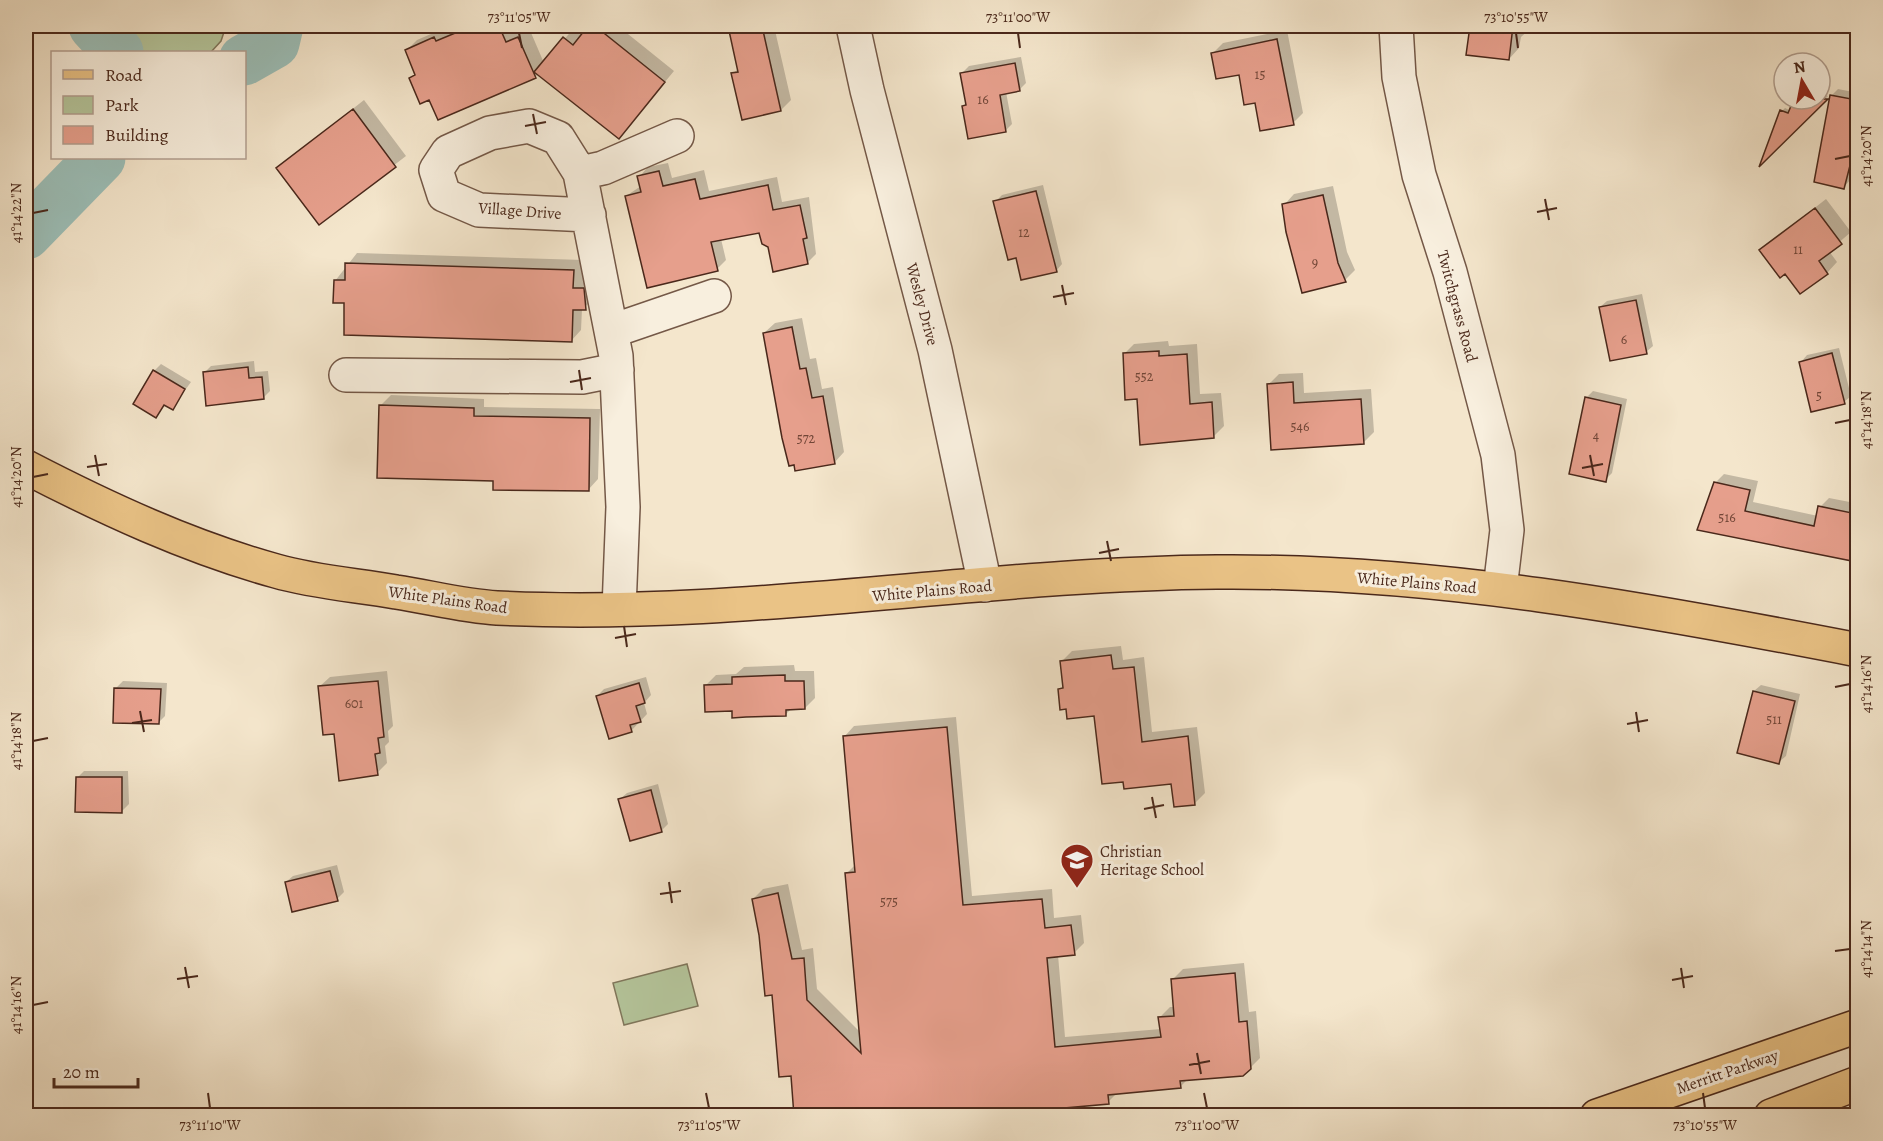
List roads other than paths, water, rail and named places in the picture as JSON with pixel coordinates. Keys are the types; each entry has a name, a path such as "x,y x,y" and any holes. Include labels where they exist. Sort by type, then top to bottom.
{"main road":[{"name":"White Plains Road","path":"26,466 123,514 197,544 279,572 493,608 619,609 808,599 1126,575 1300,572 1500,589 1731,626 1857,650"},
{"name":"Merritt Parkway","path":"1597,1116 1857,1026"},
{"path":"1771,1116 1857,1083"}],"street":[{"name":"Wesley Drive","path":"853,26 867,90 935,350 985,585"},
{"name":"Twitchgrass Road","path":"1396,26 1399,77 1419,175 1450,272 1498,455 1508,530 1500,589"},
{"name":"Village Drive","path":"589,215 479,210 444,195 436,170 448,152 490,133 529,126 558,138 580,173 589,215 612,331 617,370 622,507 619,609"},
{"path":"580,173 603,168 677,136"},
{"path":"612,331 714,296"},
{"path":"346,375 582,377 617,370"}],"waterway":[{"path":"94,26 117,51"},
{"path":"246,59 274,43 278,26"},
{"path":"26,234 99,159"}],"place":[{"name":"Christian Heritage School","path":"1077,889"}]}
